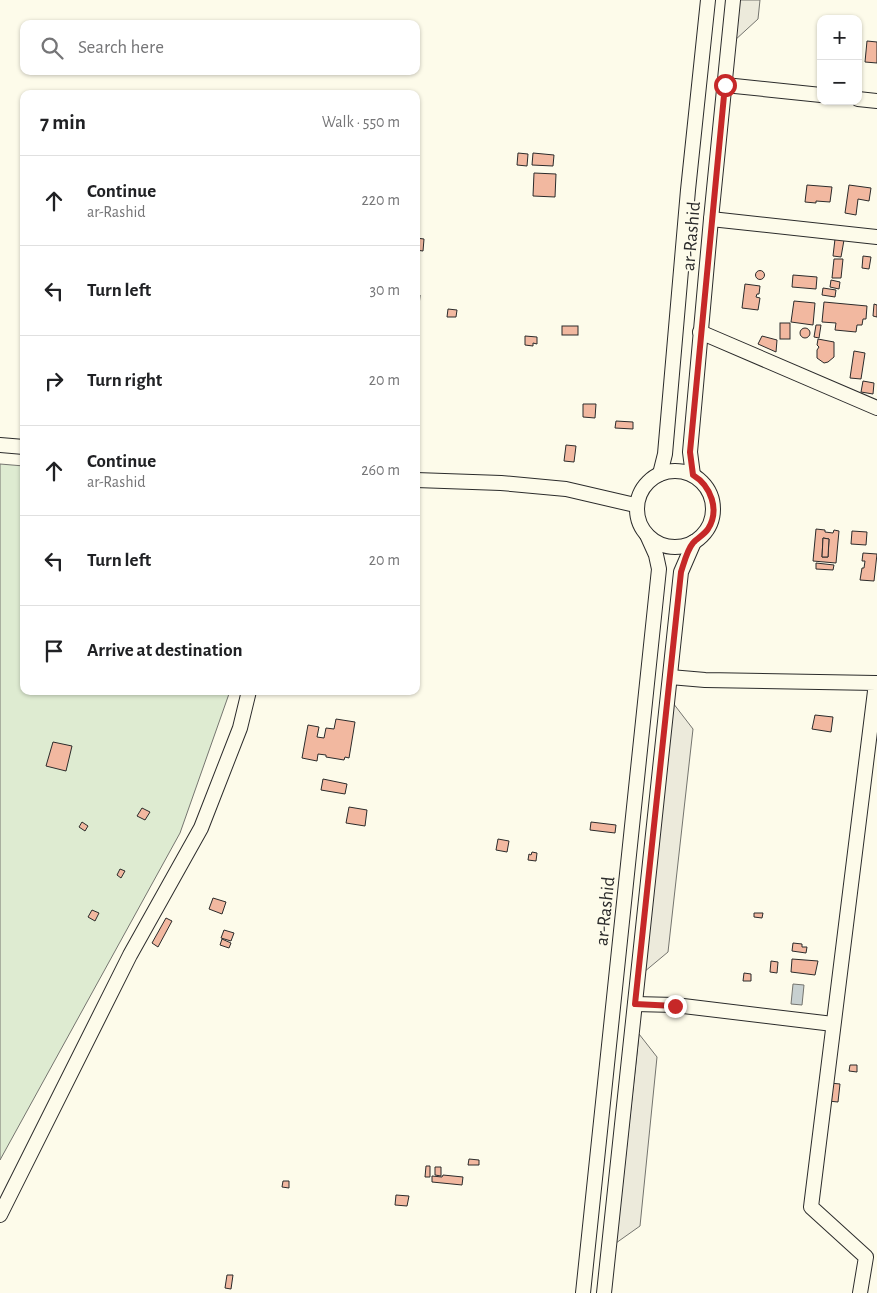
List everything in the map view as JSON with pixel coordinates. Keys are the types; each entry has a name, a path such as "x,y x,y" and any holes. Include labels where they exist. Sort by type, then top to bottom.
{"street":[{"name":"ar-Rashid","path":"660,474 665,454 688,190 708,0"},
{"name":"ar-Rashid","path":"693,475 690,452 700,332 733,0"},
{"path":"725,85 817,95"},
{"path":"862,99 877,101"},
{"path":"711,219 877,237"},
{"path":"700,332 877,408"},
{"path":"0,445 20,446"},
{"path":"677,470 693,475 701,480 709,490 713,503 713,516 708,528 694,542 678,547 654,542 639,523 635,505 643,487 652,477 660,474 677,470"},
{"path":"420,480 501,483 566,489 635,505"},
{"name":"ar-Rashid","path":"583,1293 659,570 656,555 647,535"},
{"path":"604,1293 681,572 694,542"},
{"path":"670,677 715,680 876,683 811,1207 866,1257 860,1293"},
{"path":"0,1215 130,955 201,828 240,728 248,695"},
{"path":"635,1004 675,1006 833,1024"}],"green space":[{"path":"0,464 20,466 20,695 229,695 180,833 0,1160"}],"shaded area":[{"path":"738,0 760,0 758,19 734,41"},
{"path":"673,703 693,729 668,952 644,972"},
{"path":"793,984 804,985 802,1005 791,1004"},
{"path":"639,1034 657,1057 640,1226 616,1243"}],"building":[{"path":"867,41 877,42 877,63 865,62"},
{"path":"518,153 528,154 527,166 517,165"},
{"path":"533,153 554,155 553,166 532,165"},
{"path":"534,173 556,174 555,197 533,196"},
{"path":"807,185 832,187 830,202 805,202"},
{"path":"849,185 871,188 869,201 858,199 856,215 845,213"},
{"path":"420,238 424,239 423,251 420,251"},
{"path":"835,239 844,240 841,257 833,256"},
{"path":"863,256 871,257 869,269 862,268"},
{"path":"834,259 843,259 841,278 832,278"},
{"path":"760,270 765,275 760,280 755,275"},
{"path":"793,275 817,277 816,289 792,287"},
{"path":"831,280 840,282 839,289 830,287"},
{"path":"745,284 760,286 759,294 756,297 760,298 758,310 742,308"},
{"path":"823,288 836,290 835,297 822,295"},
{"path":"794,301 815,303 813,325 791,322"},
{"path":"824,302 867,306 866,319 863,319 862,325 857,325 856,332 835,330 836,323 822,322"},
{"path":"874,304 877,305 877,317 873,316"},
{"path":"448,309 457,310 456,317 447,317"},
{"path":"780,323 790,323 790,339 780,339"},
{"path":"816,325 821,325 819,338 814,337"},
{"path":"562,326 578,326 578,335 562,335"},
{"path":"803,328 807,328 810,333 809,337 803,338 800,335 800,331"},
{"path":"525,336 537,337 537,344 533,343 533,346 525,345"},
{"path":"762,336 777,340 776,352 758,344"},
{"path":"818,339 834,342 834,357 828,362 824,363 817,358"},
{"path":"854,351 865,353 861,379 850,378"},
{"path":"863,381 874,383 873,394 861,392"},
{"path":"583,404 596,404 595,418 583,417"},
{"path":"616,421 633,422 633,429 615,428"},
{"path":"566,445 576,446 574,462 564,461"},
{"path":"816,529 833,533 834,530 839,531 836,563 813,561","holes":["823,538 829,539 828,557 822,557"]},
{"path":"852,531 867,532 866,545 851,544"},
{"path":"823,538 829,539 828,557 822,557"},
{"path":"863,553 877,554 874,581 860,580 865,561 862,561"},
{"path":"816,563 834,565 833,570 816,569"},
{"path":"815,715 833,717 831,732 812,729"},
{"path":"336,719 355,722 349,758 345,757 344,760 318,754 317,761 302,758 308,725 319,727 317,737 324,738 326,728 334,729"},
{"path":"53,742 72,746 66,771 46,766"},
{"path":"323,779 347,784 345,794 321,790"},
{"path":"349,807 367,810 365,826 346,823"},
{"path":"142,808 150,812 145,820 137,816"},
{"path":"82,822 88,826 85,831 79,827"},
{"path":"591,822 616,825 615,833 590,830"},
{"path":"498,839 509,841 507,852 496,850"},
{"path":"532,852 537,853 536,861 528,860 529,854 531,855"},
{"path":"120,869 125,871 121,878 117,875"},
{"path":"213,898 226,902 222,914 209,909"},
{"path":"92,910 99,913 95,921 88,917"},
{"path":"754,913 763,913 762,918 754,917"},
{"path":"166,918 172,921 158,947 152,943"},
{"path":"224,930 234,933 231,941 221,938"},
{"path":"222,939 231,943 229,948 220,945"},
{"path":"793,943 802,944 802,947 807,947 806,953 792,951"},
{"path":"792,959 818,961 815,975 791,972"},
{"path":"771,961 778,962 777,973 770,972"},
{"path":"744,973 751,974 751,981 743,981"},
{"path":"850,1065 857,1065 857,1072 849,1071"},
{"path":"830,1083 840,1084 838,1102 828,1101"},
{"path":"469,1159 479,1160 479,1165 468,1165"},
{"path":"426,1166 430,1166 430,1177 425,1177"},
{"path":"435,1167 441,1167 441,1176 435,1175"},
{"path":"443,1175 463,1177 462,1185 432,1182 432,1176 442,1177"},
{"path":"283,1181 289,1181 289,1188 282,1187"},
{"path":"396,1195 409,1196 407,1206 395,1205"},
{"path":"227,1275 233,1275 231,1289 225,1288"}],"route":[{"path":"675,1006 635,1004 681,572 692,544 708,528 713,516 713,503 709,490 701,480 693,475 690,452 725,85"}]}
